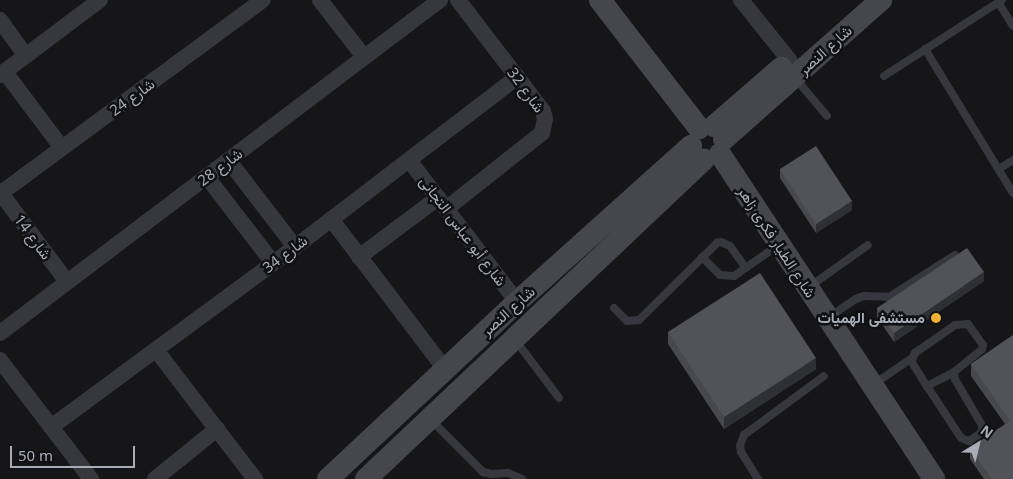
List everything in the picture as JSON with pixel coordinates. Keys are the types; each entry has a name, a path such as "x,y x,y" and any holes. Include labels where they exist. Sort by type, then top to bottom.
{"main road":[{"name":"شارع الطيار فكرى زاهر","path":"600,0 709,142 934,479"},
{"name":"شارع النصر","path":"792,69 859,0"},
{"name":"شارع النصر","path":"328,479 517,302 709,142 792,69 881,0"},
{"name":"شارع النصر","path":"366,479 513,337 709,142"},
{"path":"378,432 395,451"}],"street":[{"path":"62,148 2,74 100,0"},
{"name":"شارع 24","path":"1,192 263,0"},
{"path":"320,0 364,57"},
{"name":"شارع 28","path":"0,333 440,0"},
{"name":"شارع 32","path":"359,256 442,204 542,133 545,119 543,111 458,0"},
{"path":"741,0 792,69"},
{"path":"0,20 26,56"},
{"name":"شارع 34","path":"51,427 295,247 517,77"},
{"name":"شارع أبو عباس التجانى","path":"408,160 517,302"},
{"path":"229,161 295,247"},
{"path":"207,177 273,263"},
{"name":"شارع 14","path":"1,192 67,282"},
{"path":"331,219 445,369"},
{"path":"156,350 255,479"},
{"path":"0,360 91,479"},
{"path":"155,479 217,429"}],"lane":[{"path":"884,76 1000,1 1013,26"},
{"path":"926,49 1013,193"},
{"path":"792,69 827,116"},
{"path":"998,169 1013,160"},
{"path":"614,308 627,321 638,320 717,243 721,242 730,246 746,268"},
{"path":"702,258 714,271 727,277 734,276 779,245"},
{"path":"807,288 868,245"},
{"path":"828,318 856,299 864,296 889,297 955,255"},
{"path":"872,385 956,325 968,324 983,345 982,349 954,372 927,386"},
{"path":"513,337 559,398"},
{"path":"912,358 913,364 961,438 969,441 981,433 983,427 955,379 954,372"},
{"path":"758,479 741,452 740,440 744,435 824,376"},
{"path":"429,418 483,472 508,473 522,479"}],"building":[{"path":"816,146 852,201 816,224 780,169"},
{"path":"967,248 984,272 894,333 877,308"},
{"path":"760,273 816,358 724,417 668,332"},
{"path":"1013,335 1013,479 992,479 970,448 1010,421 971,364"}],"place":[{"name":"مستشفى الهميات","path":"936,318"}]}
